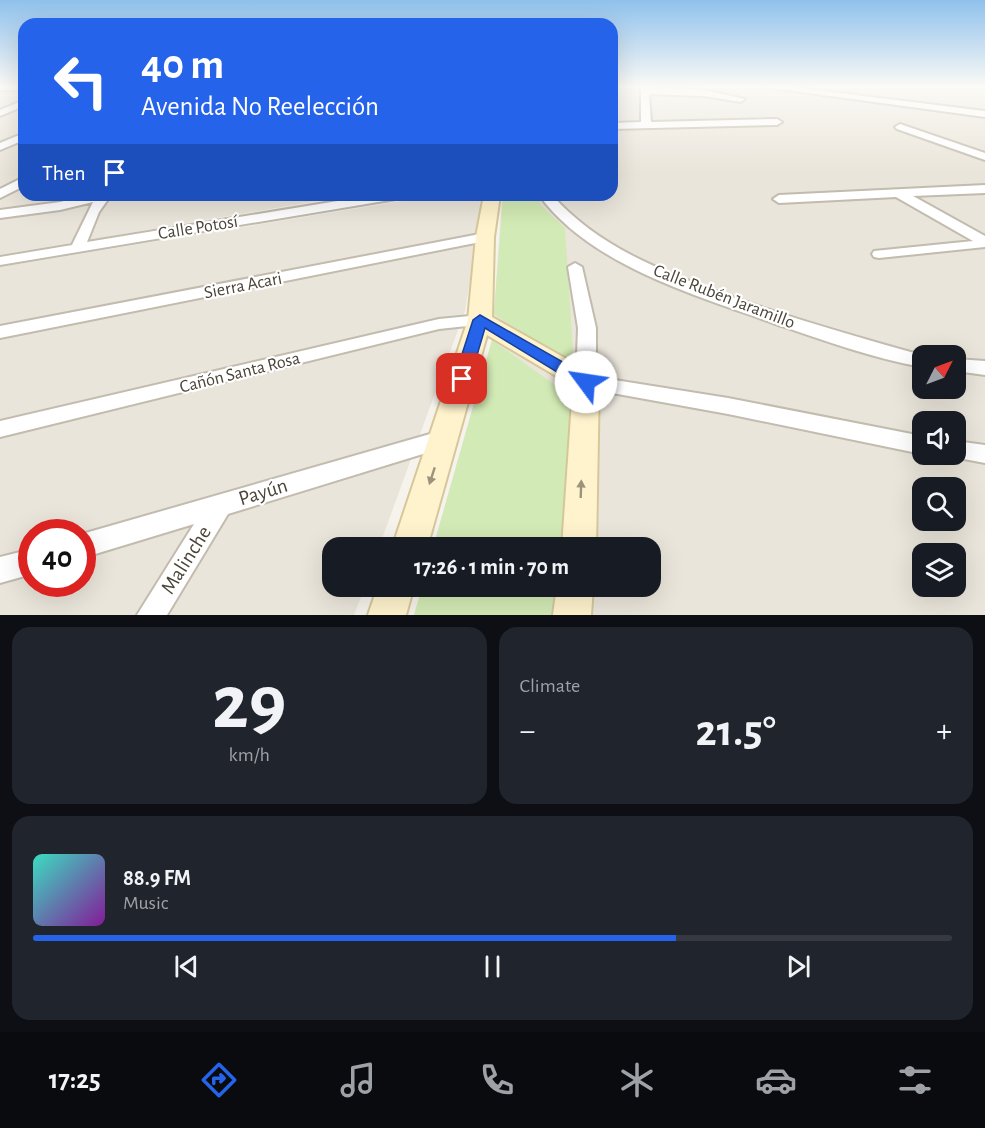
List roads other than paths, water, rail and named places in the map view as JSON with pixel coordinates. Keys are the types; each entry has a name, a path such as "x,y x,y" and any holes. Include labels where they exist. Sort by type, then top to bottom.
{"street":[{"path":"645,116 646,125"},
{"path":"730,116 737,124"},
{"path":"618,126 777,122"},
{"path":"900,128 985,158"},
{"path":"0,147 18,139"},
{"path":"970,152 985,152"},
{"path":"0,194 18,184"},
{"path":"779,199 985,189"},
{"path":"879,254 981,244 984,241 899,193"},
{"path":"0,214 80,201"},
{"path":"78,248 100,201"},
{"name":"Calle Potosí","path":"0,261 360,201"},
{"path":"413,537 480,320 485,237 491,201"},
{"name":"Calle Rubén Jaramillo","path":"551,201 568,219 591,237 647,268 714,295 818,332 912,358"},
{"name":"Sierra Acari","path":"0,332 485,237"},
{"path":"575,267 587,328 579,537"},
{"path":"480,320 586,382 728,406 912,443"},
{"name":"Cañón Santa Rosa","path":"0,429 439,324 480,320"},
{"path":"966,366 985,368"},
{"name":"Payún","path":"96,542 444,439"},
{"path":"966,451 985,454"},
{"name":"Malinche","path":"151,615 220,505"},
{"path":"0,570 18,565"},
{"path":"387,615 393,597"},
{"path":"572,615 574,597"}]}
